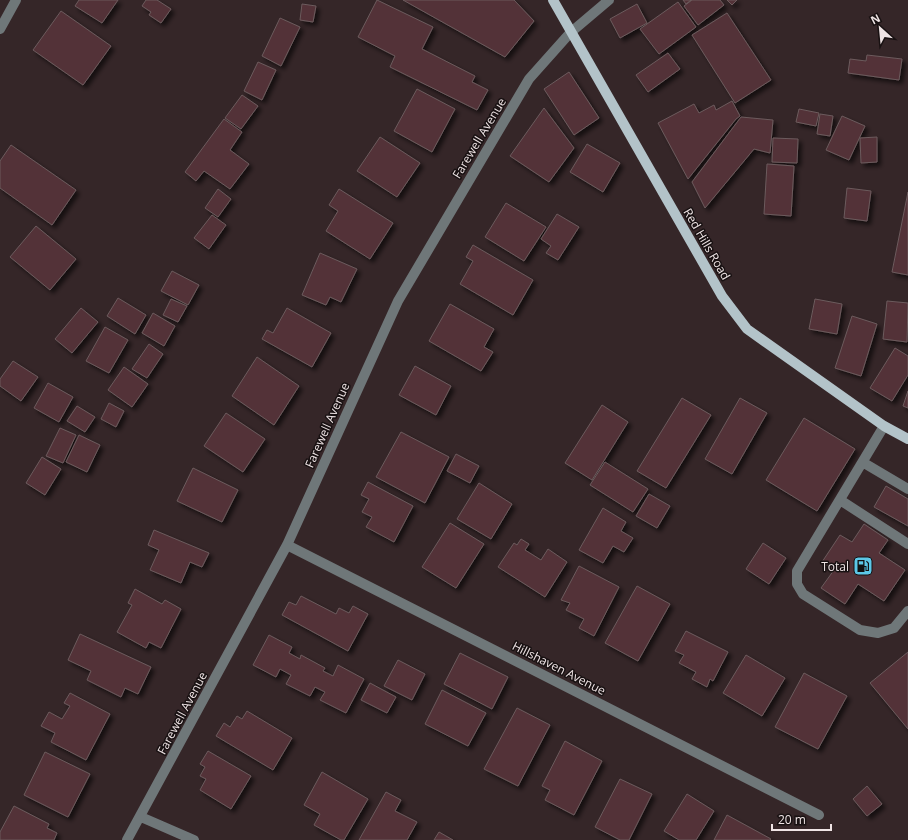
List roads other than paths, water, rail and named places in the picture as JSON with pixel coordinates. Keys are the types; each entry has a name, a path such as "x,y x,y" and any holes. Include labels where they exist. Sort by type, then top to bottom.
{"main road":[{"name":"Red Hills Road","path":"553,0 570,34 722,296 746,329 884,426 908,439"}],"street":[{"path":"0,28 16,0"},
{"name":"Farewell Avenue","path":"127,840 141,817 287,545 398,301 529,79 570,34 609,0"},
{"path":"884,426 864,463 797,570 797,584 803,594 860,630 878,633 894,628 908,611"},
{"path":"864,463 908,489"},
{"path":"840,500 908,544"},
{"name":"Hillshaven Avenue","path":"287,545 820,815"},
{"path":"141,817 194,840"}],"place":[{"name":"Total","path":"863,566"}]}
